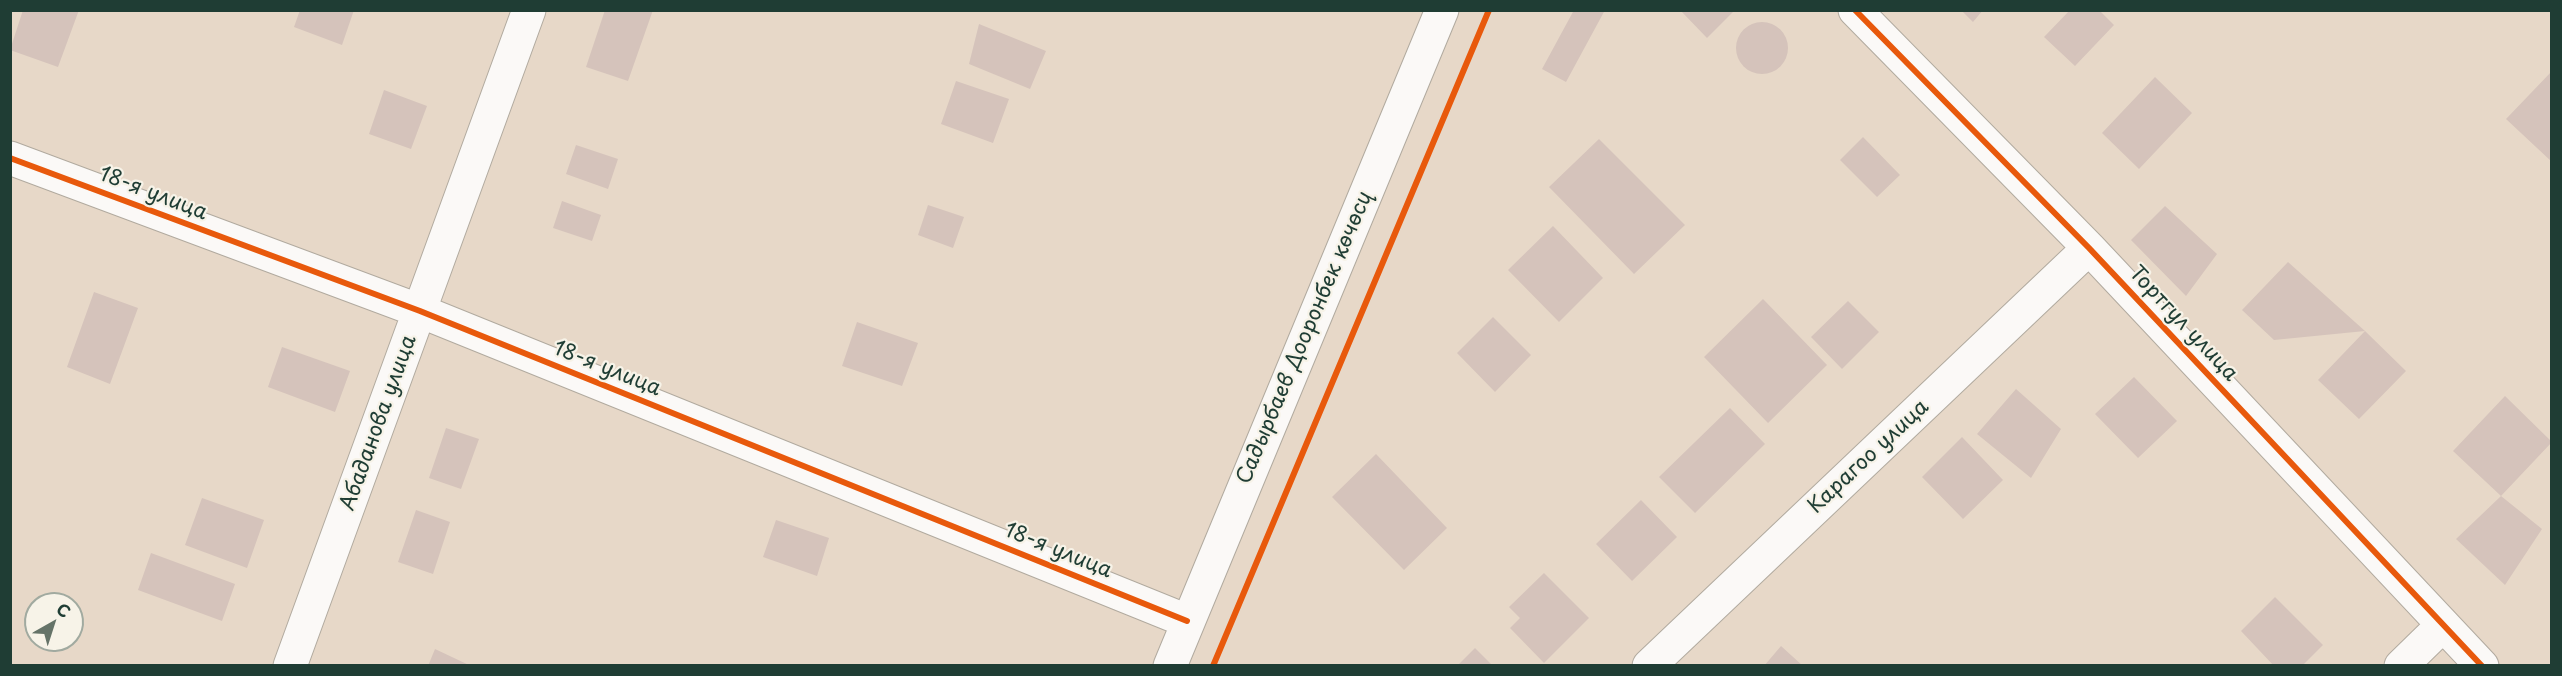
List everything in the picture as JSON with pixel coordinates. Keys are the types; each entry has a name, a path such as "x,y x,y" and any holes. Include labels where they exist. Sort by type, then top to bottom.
{"street":[{"name":"Абаданова улица","path":"290,666 529,10"},
{"name":"Садырбаев Дооронбек көчөсү","path":"1170,666 1442,10"},
{"name":"Тортгул улица","path":"1855,10 2089,248 2482,666"},
{"name":"18-я улица","path":"10,158 420,311 1187,621"},
{"name":"Карагоо улица","path":"1649,666 2089,248"},
{"path":"2401,666 2443,625"}],"building":[{"path":"23,10 79,10 58,67 10,50"},
{"path":"300,10 354,10 342,45 294,27"},
{"path":"605,10 653,10 628,81 586,67"},
{"path":"1574,10 1605,10 1566,82 1542,69"},
{"path":"1680,10 1735,10 1707,38"},
{"path":"1961,10 1983,10 1973,22"},
{"path":"2070,10 2099,10 2114,25 2075,66 2044,37"},
{"path":"1762,22 1776,26 1784,34 1788,48 1784,62 1776,70 1762,74 1748,70 1740,62 1736,48 1740,34 1748,26"},
{"path":"979,24 1046,51 1030,89 969,64"},
{"path":"2552,71 2552,162 2506,119"},
{"path":"2155,77 2192,113 2139,169 2102,133"},
{"path":"956,81 1009,99 993,143 941,124"},
{"path":"384,90 427,106 411,149 369,134"},
{"path":"1863,137 1900,175 1877,197 1840,160"},
{"path":"1599,139 1685,225 1634,274 1549,187"},
{"path":"576,145 618,159 608,189 566,174"},
{"path":"562,201 601,215 592,241 553,228"},
{"path":"928,205 964,217 953,248 918,235"},
{"path":"2165,206 2217,254 2186,296 2131,240"},
{"path":"1553,226 1603,278 1559,322 1508,270"},
{"path":"2288,262 2365,331 2274,340 2242,310"},
{"path":"94,292 138,308 110,384 67,367"},
{"path":"1763,299 1827,365 1768,423 1704,357"},
{"path":"1848,301 1879,332 1842,369 1811,337"},
{"path":"1493,317 1531,355 1495,392 1457,353"},
{"path":"857,322 918,343 902,386 842,366"},
{"path":"2365,331 2406,371 2359,419 2318,380"},
{"path":"282,347 350,371 335,412 268,387"},
{"path":"2134,377 2177,421 2138,458 2095,414"},
{"path":"2016,389 2061,429 2031,478 1977,434"},
{"path":"2505,396 2552,442 2501,496 2453,451"},
{"path":"1730,408 1765,444 1695,513 1659,477"},
{"path":"446,428 479,439 461,489 429,478"},
{"path":"1962,437 2003,480 1963,519 1922,477"},
{"path":"1376,454 1447,528 1404,570 1332,497"},
{"path":"2501,496 2542,529 2505,585 2456,539"},
{"path":"202,498 264,520 247,568 185,545"},
{"path":"1641,500 1677,537 1632,581 1596,544"},
{"path":"416,510 450,522 433,574 398,562"},
{"path":"776,520 829,538 817,576 763,557"},
{"path":"151,553 235,584 222,621 138,590"},
{"path":"1544,573 1589,618 1544,663 1510,628 1520,618 1509,607"},
{"path":"2275,597 2323,645 2302,666 2274,666 2241,631"},
{"path":"1781,646 1803,666 1764,666"},
{"path":"1475,648 1493,666 1457,666"},
{"path":"435,649 471,666 428,666"}],"cycle path":[{"path":"1213,666 1489,10"},
{"path":"1855,10 2089,248 2482,666"},
{"path":"10,158 420,311 1187,621"}]}
